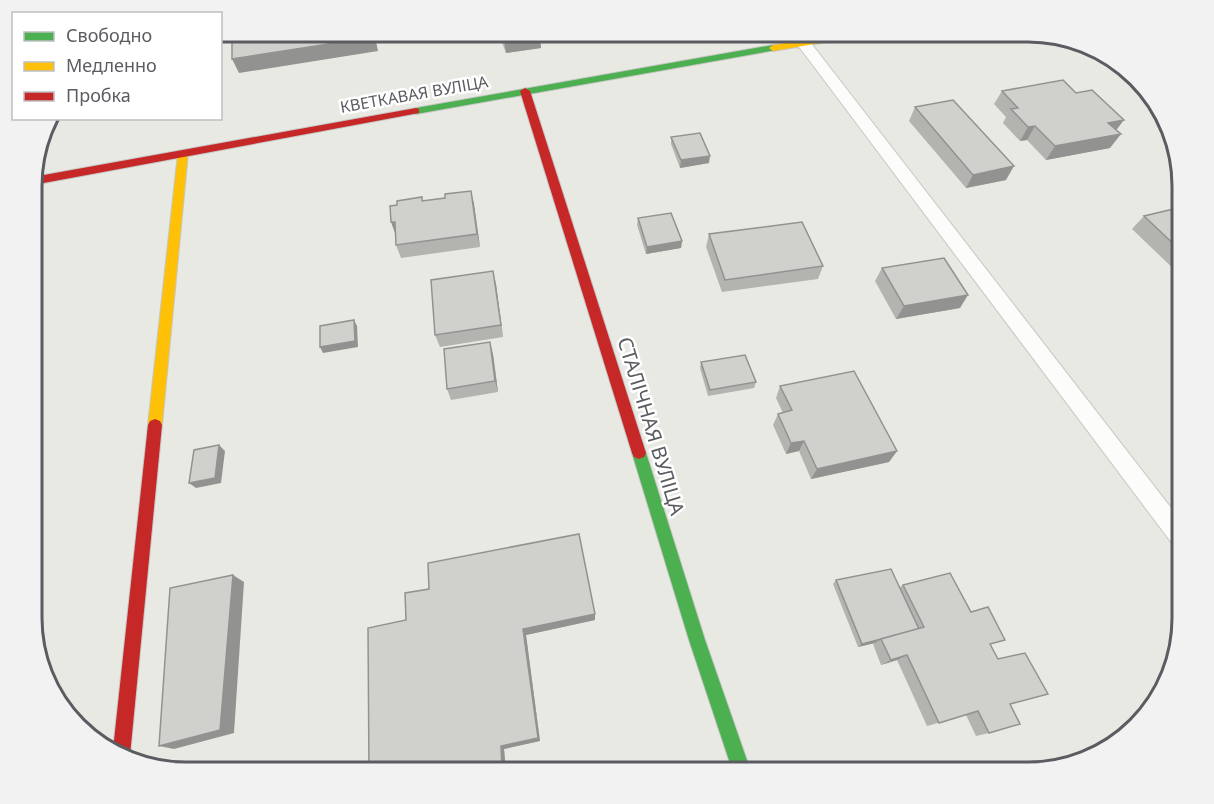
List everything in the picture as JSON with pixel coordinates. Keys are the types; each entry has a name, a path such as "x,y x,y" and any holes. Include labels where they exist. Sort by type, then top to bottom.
{"street":[{"name":"КВЕТКАВАЯ ВУЛІЦА","path":"42,179 525,91 771,42"},
{"name":"СТАЛІЧНАЯ ВУЛІЦА","path":"525,91 697,639 739,762"},
{"path":"123,747 136,595 183,153"}],"lane":[{"path":"806,42 1172,526"}],"building":[{"path":"232,42 342,42 232,59"},
{"path":"1063,80 1076,93 1092,90 1124,120 1108,123 1121,134 1055,146 1035,126 1028,127 1011,109 1018,108 1002,91"},
{"path":"953,100 1014,166 973,175 915,107"},
{"path":"700,133 710,156 681,160 671,137"},
{"path":"471,191 477,234 396,245 395,222 391,222 390,206 397,205 397,201 422,197 422,201 445,198 445,194"},
{"path":"1172,209 1172,243 1144,216"},
{"path":"671,213 682,241 647,247 638,218"},
{"path":"802,222 823,266 725,280 709,234"},
{"path":"944,258 968,295 904,306 882,268"},
{"path":"493,271 501,325 435,335 431,280"},
{"path":"354,320 355,341 320,347 320,326"},
{"path":"490,342 495,381 447,389 444,349"},
{"path":"745,355 756,382 710,390 701,362"},
{"path":"854,371 897,451 817,469 804,441 791,443 778,414 792,410 780,386"},
{"path":"219,445 215,478 189,483 194,450"},
{"path":"579,534 595,614 523,629 538,738 501,746 502,762 369,762 368,628 406,620 405,593 429,589 428,563"},
{"path":"891,569 919,629 862,644 836,580"},
{"path":"950,573 971,612 988,607 1005,640 990,644 998,659 1025,653 1048,694 1010,704 1020,724 989,733 978,711 939,723 907,655 891,660 881,639 924,627 903,585"},
{"path":"233,575 220,730 159,746 170,588"}],"traffic: fast":[{"path":"416,111 773,48"},
{"path":"639,453 697,640 739,762"}],"traffic: slow":[{"path":"773,48 809,42"},
{"path":"155,425 183,153"}],"traffic: jam":[{"path":"525,91 639,453"},
{"path":"42,179 416,111"},
{"path":"123,747 155,425"}]}
